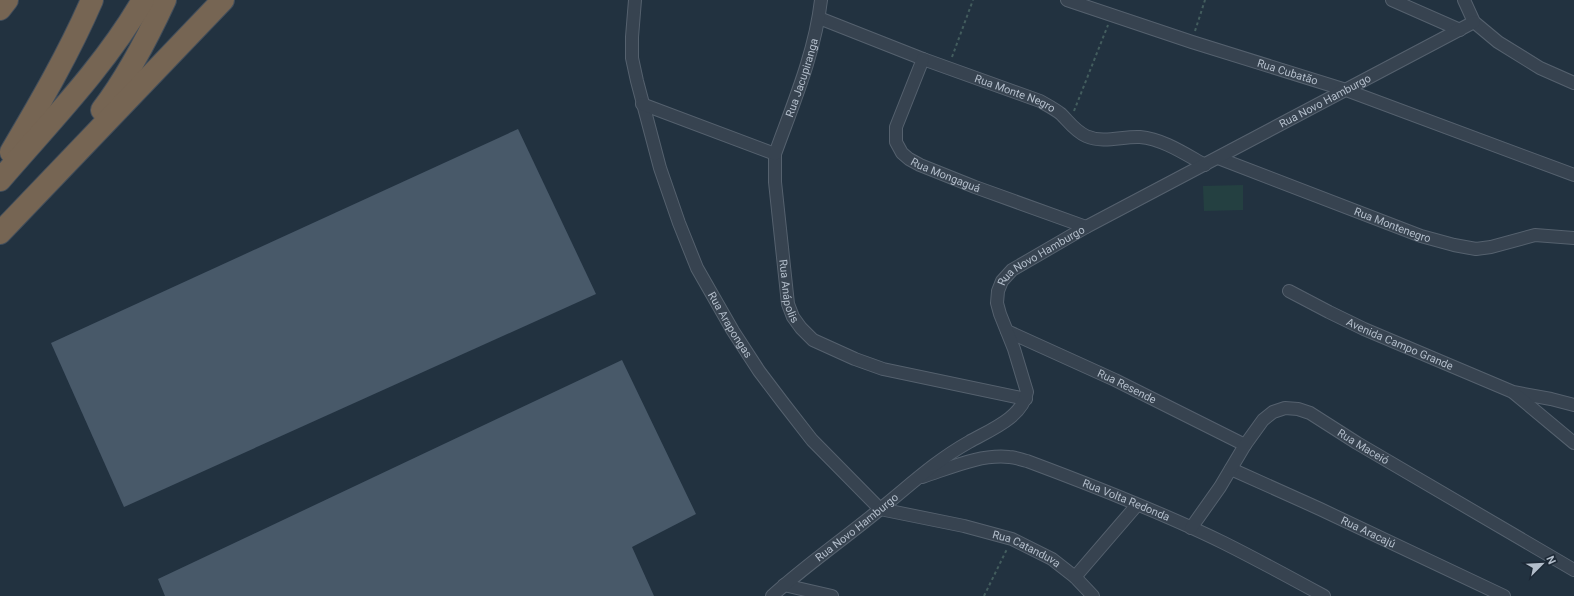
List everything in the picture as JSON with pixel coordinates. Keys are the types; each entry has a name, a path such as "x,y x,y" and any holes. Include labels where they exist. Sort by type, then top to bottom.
{"highway":[{"path":"0,9 7,0"},
{"path":"0,170 36,111 79,30 92,0"},
{"path":"0,180 100,62 143,0"},
{"path":"0,233 103,109 127,74 149,36 165,0"},
{"path":"23,207 223,0"}],"street":[{"name":"Rua Arapongas","path":"635,0 632,58 642,104 660,168 679,223 697,268 733,331 759,371 812,440 880,509"},
{"name":"Rua Jacupiranga","path":"775,154 811,51 819,18 821,0"},
{"name":"Rua Cubatão","path":"1067,0 1192,42 1346,90 1574,176"},
{"path":"1392,0 1414,8 1460,30"},
{"path":"1464,0 1474,22 1498,42 1540,68 1574,83"},
{"name":"Rua Monte Negro","path":"819,18 923,59 1040,102 1051,107 1060,114 1078,132 1096,139 1110,140 1140,137 1152,139 1168,145 1204,165"},
{"name":"Rua Novo Hamburgo","path":"772,596 947,454 1009,419 1018,410 1026,399 1027,392 1024,378 997,303 998,291 1002,281 1012,270 1086,227 1474,22"},
{"name":"Rua Mongaguá","path":"923,59 896,127 896,142 902,153 909,159 975,187 1086,227"},
{"path":"642,104 775,154"},
{"name":"Rua Anápolis","path":"775,154 775,182 788,304 793,317 813,340 883,369 1026,399"},
{"name":"Rua Montenegro","path":"1218,158 1421,236 1454,246 1476,249 1491,247 1535,235 1574,238"},
{"name":"Avenida Campo Grande","path":"1289,291 1364,329 1513,392"},
{"name":"Rua Resende","path":"1007,331 1115,380 1245,445"},
{"path":"1513,392 1552,399 1574,405"},
{"path":"1513,392 1574,443"},
{"path":"1541,415 1552,399"},
{"name":"Rua Maceió","path":"1191,528 1263,420 1273,412 1285,408 1298,409 1310,413 1357,443 1574,570"},
{"name":"Rua Volta Redonda","path":"918,478 991,456 1010,457 1062,474 1191,528 1225,544 1324,596"},
{"name":"Rua Aracajú","path":"1231,469 1320,509 1504,596"},
{"path":"1075,577 1137,505"},
{"name":"Rua Catanduva","path":"880,509 964,526 1012,539 1052,559 1075,577 1093,596"},
{"path":"784,585 832,596"}],"path":[{"path":"948,68 973,0"},
{"path":"1192,42 1205,0"},
{"path":"1069,124 1112,15"},
{"path":"984,596 1012,539"}],"green space":[{"path":"1243,185 1243,210 1204,211 1203,186"}],"building":[{"path":"518,129 596,294 124,507 51,343"},
{"path":"622,360 696,514 632,547 654,596 165,596 158,579"}]}
